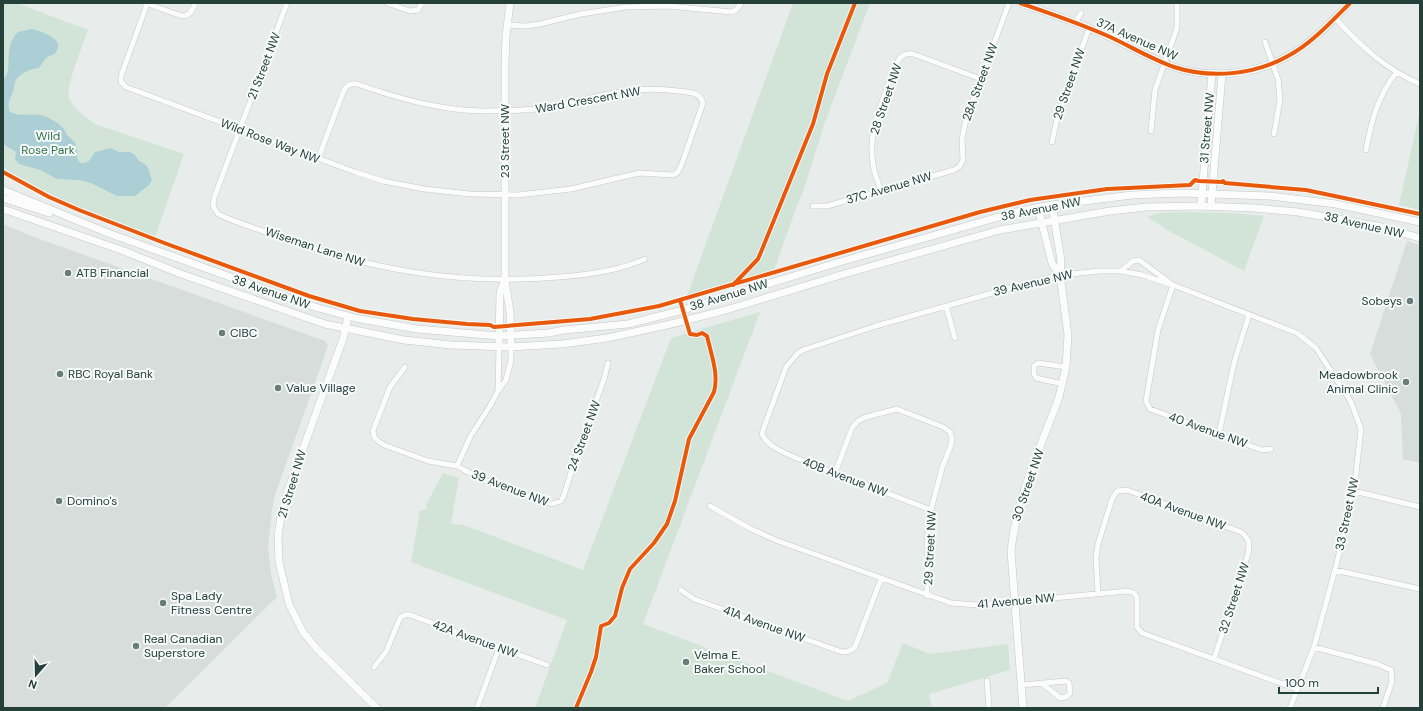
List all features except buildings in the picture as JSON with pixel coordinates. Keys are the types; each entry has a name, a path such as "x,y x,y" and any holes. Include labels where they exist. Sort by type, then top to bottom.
{"main road":[{"name":"23 Street NW","path":"510,3 505,48 505,280 510,312 511,347"},
{"name":"37A Avenue NW","path":"1020,3 1089,28 1164,63 1189,71 1212,74 1254,69 1288,56 1302,47 1335,18 1349,3"},
{"name":"31 Street NW","path":"1201,206 1212,74"},
{"name":"31 Street NW","path":"1211,206 1222,74"},
{"name":"38 Avenue NW","path":"3,190 74,219 308,305 348,316 417,329 499,336 549,333 628,324 683,310 836,263 1020,211 1052,205 1132,195 1180,193 1270,196 1329,204 1420,222"},
{"path":"3,198 41,211 74,219"},
{"name":"30 Street NW","path":"1023,708 1011,552 1020,501 1063,384 1066,367 1068,335 1060,275 1061,260 1052,205"},
{"name":"38 Avenue NW","path":"3,209 288,312 345,329 404,340 451,345 499,347 562,344 607,338 667,325 726,310 844,274 1000,230 1110,211 1146,207 1211,206 1298,212 1382,227 1420,238"},
{"name":"30 Street NW","path":"1038,208 1052,263 1060,275"},
{"name":"23 Street NW","path":"499,347 500,292 505,280"},
{"name":"21 Street NW","path":"348,316 343,339 287,493 278,536 279,562 289,604 303,632 317,649 377,708"}],"street":[{"path":"146,4 179,16 188,15 195,3"},
{"name":"21 Street NW","path":"240,129 287,3"},
{"path":"387,3 410,11 418,10 422,3"},
{"path":"507,25 526,26 540,24 581,14 626,7 668,6 732,12 737,9 740,3"},
{"name":"28A Street NW","path":"962,164 962,140 964,125 1009,3"},
{"path":"1151,131 1154,95 1177,28 1177,3"},
{"name":"Wild Rose Way NW","path":"146,4 120,79 123,85 130,89 368,176 406,186 452,193 505,195"},
{"path":"1075,23 1081,13"},
{"path":"1335,18 1376,58 1396,73 1420,84"},
{"name":"29 Street NW","path":"1052,142 1057,119 1089,28"},
{"path":"1265,42 1278,79 1280,100 1274,134"},
{"name":"28 Street NW","path":"881,191 873,164 873,135 876,121 897,63 903,55 913,54 981,79"},
{"path":"1366,150 1377,104 1396,73"},
{"path":"318,159 344,90 351,84 357,84 389,95 427,104 470,110 505,111"},
{"name":"Ward Crescent NW","path":"505,111 553,107 615,92 649,89 692,93 700,96 703,103 681,166 677,173 673,175 639,173 575,188 518,195 505,195"},
{"name":"Wiseman Lane NW","path":"240,129 213,202 214,209 218,214 303,246 341,258 371,265 436,276 505,280 535,279 584,274 630,266 645,259"},
{"name":"37C Avenue NW","path":"813,206 827,206 881,191 954,170 962,164"},
{"name":"39 Avenue NW","path":"1121,271 1133,261 1140,260 1173,285"},
{"name":"39 Avenue NW","path":"762,436 783,374 796,354 811,346 876,326 1060,275 1100,271 1121,271 1142,276 1173,285 1297,333"},
{"name":"40 Avenue NW","path":"1173,285 1158,330 1146,401 1148,406 1154,411 1262,450 1271,449"},
{"path":"946,306 955,338"},
{"path":"1219,434 1236,357 1249,315"},
{"name":"33 Street NW","path":"1290,708 1314,647 1335,570 1354,490 1361,429 1351,402 1331,370 1316,348 1297,333"},
{"name":"23 Street NW","path":"498,390 499,347"},
{"name":"23 Street NW","path":"457,466 470,438 508,375 511,362 511,347"},
{"name":"24 Street NW","path":"555,504 561,501 564,495 604,379 608,363"},
{"path":"1063,384 1036,378 1034,374 1034,366 1038,363 1066,367"},
{"name":"39 Avenue NW","path":"405,367 393,381 387,393 374,428 373,434 376,439 384,445 437,463 457,466 481,479 545,503 555,504"},
{"path":"1321,375 1331,370"},
{"name":"29 Street NW","path":"835,473 855,424 866,416 897,409 943,427 950,432 952,439 951,445 942,468 931,510 927,542 927,596"},
{"name":"40B Avenue NW","path":"762,436 769,443 787,454 931,510"},
{"name":"40A Avenue NW","path":"1098,593 1096,558 1098,544 1112,499 1118,491 1127,490 1241,532 1247,536"},
{"path":"1354,490 1420,507"},
{"name":"41 Avenue NW","path":"710,506 772,539 927,596 951,603 969,605 1015,602 1128,591 1134,593 1137,597 1137,627 1142,633 1297,689"},
{"name":"32 Street NW","path":"1214,659 1248,554 1250,543 1247,536"},
{"path":"1335,570 1420,589"},
{"name":"41A Avenue NW","path":"680,590 694,599 839,652 850,651 856,645 880,579"},
{"name":"42A Avenue NW","path":"374,667 386,652 398,622 403,615 413,616 547,666"},
{"path":"1314,647 1377,664 1391,670 1392,681 1382,708"},
{"path":"477,708 499,648"},
{"path":"987,681 989,708"},
{"path":"1021,685 1066,681 1069,683 1070,693 1066,697 1060,698 1043,684"}],"shaded area":[{"path":"3,224 34,237 325,341 328,346 275,495 268,548 271,574 277,597 165,708 3,708"},
{"path":"1407,241 1420,245 1420,463 1403,459 1401,414 1370,354"}],"green space":[{"name":"Wild Rose Park","path":"3,3 17,3 88,30 72,75 69,92 69,98 73,106 80,112 95,124 184,154 155,237 56,198 3,170"},
{"path":"793,3 870,3 825,122 802,195 774,271 687,296"},
{"path":"1420,111 1420,210 1399,205"},
{"path":"1159,213 1231,213 1264,216 1244,271 1173,233 1147,217"},
{"path":"760,312 643,624 848,701 887,683 903,643 930,654 1008,644 1010,670 929,694 932,708 535,708 567,620 411,562 420,511 427,509 426,505 443,473 459,478 451,523 458,525 461,524 583,570 671,338"}],"water":[{"path":"31,29 51,36 58,43 58,47 55,53 46,58 39,68 32,69 19,76 15,82 9,103 10,112 18,114 41,115 50,118 64,129 68,136 74,141 80,163 89,161 95,152 111,148 119,152 130,152 135,155 139,161 145,164 148,168 152,180 149,185 135,196 117,196 91,183 79,180 57,179 40,170 19,164 15,159 16,152 3,144 3,80 8,70 10,45 18,32"}],"cycle path":[{"path":"733,285 758,259 813,124 827,74 855,3"},
{"path":"1020,3 1097,31 1174,67 1188,71 1217,74 1247,71 1288,56 1313,39 1350,3"},
{"path":"3,172 49,197 79,210 309,296 360,311 413,319 490,325 494,327 590,319 659,306 980,212 1030,200 1107,189 1190,185 1195,180 1223,181 1225,183 1306,190 1420,214"},
{"path":"576,708 596,657 601,626 609,623 615,616 622,588 630,569 654,543 667,524 675,501 689,439 714,392 716,378 707,336 702,333 697,335 690,334 680,300"}],"place":[{"name":"ATB Financial","path":"68,273"},
{"name":"Sobeys","path":"1410,301"},
{"name":"CIBC","path":"222,333"},
{"name":"RBC Royal Bank","path":"60,374"},
{"name":"Meadowbrook Animal Clinic","path":"1406,382"},
{"name":"Value Village","path":"278,388"},
{"name":"Domino's","path":"59,501"},
{"name":"Spa Lady Fitness Centre","path":"163,603"},
{"name":"Real Canadian Superstore","path":"136,646"},
{"name":"Velma E. Baker School","path":"686,662"}]}
